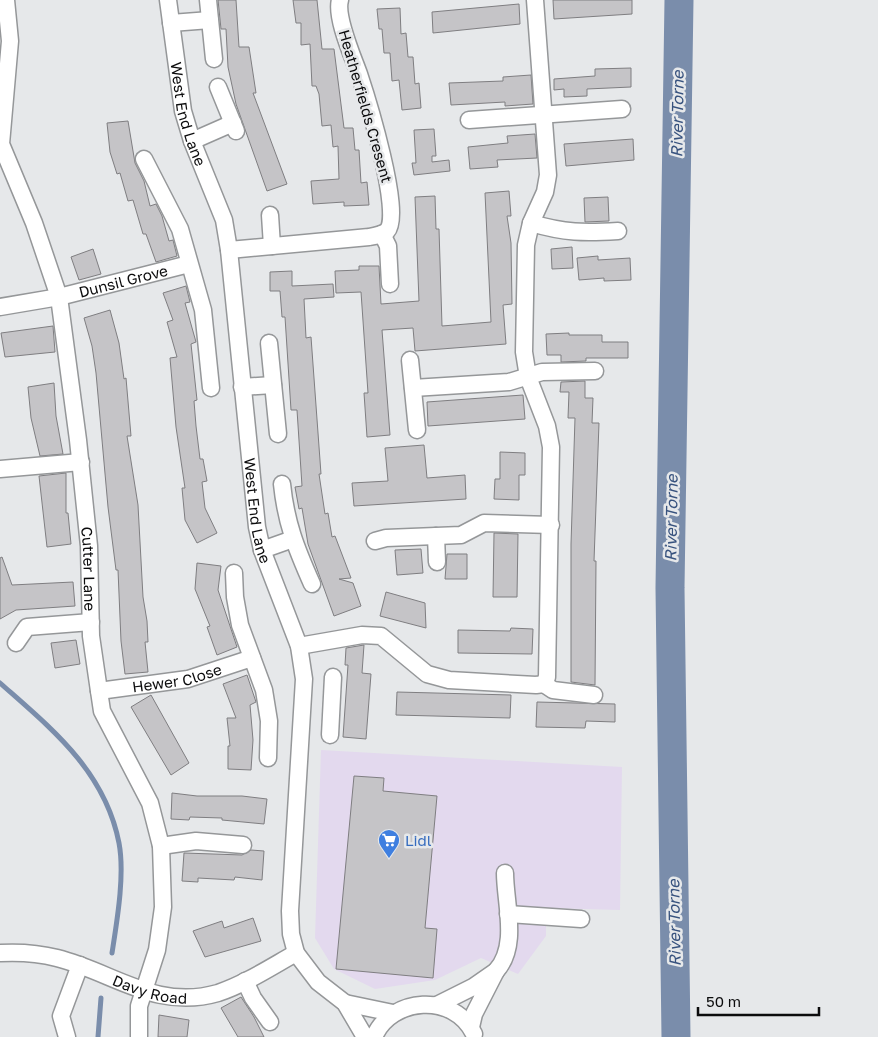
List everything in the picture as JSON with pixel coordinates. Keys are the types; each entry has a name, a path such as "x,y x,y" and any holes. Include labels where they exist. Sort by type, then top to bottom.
{"street":[{"path":"1,144 10,41 6,0"},
{"name":"West End Lane","path":"168,0 183,111 192,141 224,220 229,250 256,526 262,550 299,646 304,679 290,911 291,934 296,953 318,982 345,1003 365,1037"},
{"path":"208,0 214,59"},
{"name":"Heatherfields Cresent","path":"340,0 339,5 345,34 388,178 392,217 388,229 382,234"},
{"path":"535,0 548,175 545,192 531,223 526,245 524,352 528,377 547,426 551,447 547,677 544,684"},
{"path":"171,23 210,20"},
{"path":"192,141 234,127 218,87"},
{"path":"469,120 543,113 622,109"},
{"name":"Cutter Lane","path":"1,144 34,222 59,297 81,462 89,546 91,622 102,710 150,803 161,846 163,907 157,950 138,1006 139,1037"},
{"name":"Dunsil Grove","path":"144,159 180,230 203,310 211,388"},
{"path":"270,216 272,246"},
{"path":"531,223 559,232 618,231"},
{"path":"229,250 382,234 388,246 390,284"},
{"name":"Dunsil Grove","path":"0,307 59,297 189,264"},
{"path":"269,343 278,434"},
{"path":"410,360 417,430"},
{"path":"412,388 509,382 542,372 595,371"},
{"path":"242,387 273,385"},
{"path":"0,469 81,462"},
{"path":"282,484 286,516 293,539 312,584"},
{"path":"375,541 461,535 484,523 550,525"},
{"path":"436,536 437,562"},
{"path":"262,550 293,539"},
{"path":"234,573 235,597 240,625 264,690 269,721 268,758"},
{"path":"16,643 27,627 91,622"},
{"path":"299,646 362,635 381,636 427,674 449,680 544,684 553,690 594,694"},
{"name":"Hewer Close","path":"99,691 188,679 252,658"},
{"path":"330,735 330,702 333,677"},
{"path":"304,702 330,702"},
{"path":"161,846 196,841 243,845"},
{"path":"473,1032 474,1014 506,951 509,931 505,873"},
{"path":"508,914 581,918"},
{"name":"Davy Road","path":"0,953 25,952 57,958 80,965 143,991 169,998 187,998 217,993 245,981 296,953"},
{"path":"67,1037 62,1016 80,965"},
{"path":"437,1005 473,987 496,971"},
{"path":"245,981 253,998 270,1022"},
{"name":"West End Lane","path":"345,1003 393,1013"},
{"path":"374,1037 377,1029 393,1013 414,1004 437,1005 458,1014 473,1032"}],"shaded area":[{"path":"321,750 622,767 620,910 546,908 546,936 518,974 481,958 435,980 375,989 334,969 315,938"}],"building":[{"path":"218,0 236,0 239,47 249,47 256,93 253,93 287,184 267,191 236,104 228,67 226,29 221,29"},
{"path":"293,0 317,0 322,49 334,49 344,128 353,128 355,150 359,150 361,183 367,182 369,205 344,206 344,202 313,204 311,181 339,179 338,146 333,147 331,125 322,126 319,94 316,86 312,86 310,44 301,45 301,23 296,23"},
{"path":"553,0 632,0 632,14 554,19"},
{"path":"519,4 520,24 433,33 432,12"},
{"path":"400,8 401,34 406,33 408,57 413,57 415,84 419,83 421,108 402,110 399,80 392,81 390,53 384,53 382,29 379,29 377,9"},
{"path":"631,68 631,87 587,89 587,96 564,97 564,89 554,90 554,79 595,76 595,69"},
{"path":"531,75 533,104 505,106 505,102 451,105 449,83 503,81 503,77"},
{"path":"128,121 135,163 144,181 150,206 156,204 162,216 169,241 173,240 177,256 156,262 146,234 143,234 133,200 128,201 120,173 117,174 110,152 107,123"},
{"path":"434,129 436,156 432,156 432,162 449,160 450,171 414,175 412,163 416,163 414,130"},
{"path":"535,134 537,158 497,160 498,167 470,169 468,147 508,143 507,136"},
{"path":"633,139 634,160 566,166 564,144"},
{"path":"509,191 511,216 507,216 511,243 512,304 503,305 506,344 415,351 413,328 382,330 390,435 367,437 364,393 368,393 361,292 336,293 335,271 359,270 359,266 379,266 381,304 419,301 415,197 435,196 436,229 439,229 442,326 491,322 485,193"},
{"path":"608,197 609,221 585,222 584,198"},
{"path":"572,247 573,268 552,269 551,249"},
{"path":"93,249 101,274 79,280 71,257"},
{"path":"598,256 598,260 630,258 631,280 604,281 604,278 579,280 577,258"},
{"path":"292,271 292,286 333,284 334,297 304,299 306,338 311,337 321,474 319,474 325,514 328,513 332,537 335,536 351,578 339,579 353,583 361,606 334,616 308,544 302,508 299,509 295,487 302,486 297,410 291,410 285,317 282,317 280,291 270,291 270,272"},
{"path":"186,286 190,302 185,303 196,342 191,344 197,400 194,401 200,459 203,459 207,481 202,482 205,508 217,533 197,543 185,520 182,488 185,488 176,427 170,358 177,357 167,322 173,320 163,293"},
{"path":"110,310 119,343 124,379 126,378 131,436 127,436 138,505 143,597 148,642 145,642 148,672 125,674 121,641 118,570 116,570 108,507 96,373 92,346 84,318"},
{"path":"53,326 55,352 5,357 1,333"},
{"path":"569,333 569,335 602,335 602,342 628,342 628,358 586,358 586,361 561,362 561,355 547,355 546,334"},
{"path":"585,381 585,398 593,398 592,423 599,423 594,561 596,561 595,685 571,682 571,544 575,418 568,418 569,392 560,392 561,382"},
{"path":"54,383 56,416 63,454 40,456 31,418 28,387"},
{"path":"523,395 525,419 428,426 427,402"},
{"path":"424,445 427,478 465,475 466,499 354,506 352,483 388,481 385,448"},
{"path":"500,452 525,453 525,475 519,475 519,500 494,499 495,479 500,479"},
{"path":"66,473 66,513 68,513 71,544 47,547 39,476"},
{"path":"494,533 518,534 517,597 493,597"},
{"path":"421,549 423,573 397,575 395,550"},
{"path":"447,554 467,554 467,579 445,579"},
{"path":"2,557 12,585 73,582 75,606 16,610 0,619 0,558"},
{"path":"197,563 221,566 218,590 237,647 217,655 207,627 210,626 195,589"},
{"path":"386,592 425,603 426,628 380,616"},
{"path":"511,628 533,629 532,654 458,653 458,630 510,631"},
{"path":"76,640 80,664 55,668 51,643"},
{"path":"364,645 362,673 371,674 366,739 343,737 348,665 345,665 346,648"},
{"path":"247,675 256,702 250,705 253,740 251,770 228,769 228,746 230,746 227,718 236,718 223,684"},
{"path":"397,692 511,695 510,718 396,715"},
{"path":"151,695 189,763 171,775 131,707"},
{"path":"537,702 615,704 615,722 586,721 585,728 536,727"},
{"name":"Lidl","path":"354,776 384,778 383,791 437,796 425,928 437,929 433,978 336,969"},
{"path":"172,793 267,799 264,824 222,820 222,818 190,817 189,820 171,819"},
{"path":"251,850 264,851 262,880 235,877 234,880 198,878 198,882 182,881 184,853 242,855"},
{"path":"253,918 261,941 205,957 193,931 222,921 224,928"},
{"path":"241,997 264,1037 238,1037 221,1008"},
{"path":"159,1015 189,1020 187,1037 158,1037"}],"waterway":[{"name":"River Torne","path":"676,1037 670,588 679,0"},
{"path":"0,683 39,717 74,753 102,794 112,817 121,856 120,898 112,953"},
{"path":"98,1037 101,998"}],"place":[{"name":"Lidl","path":"389,859"}]}
